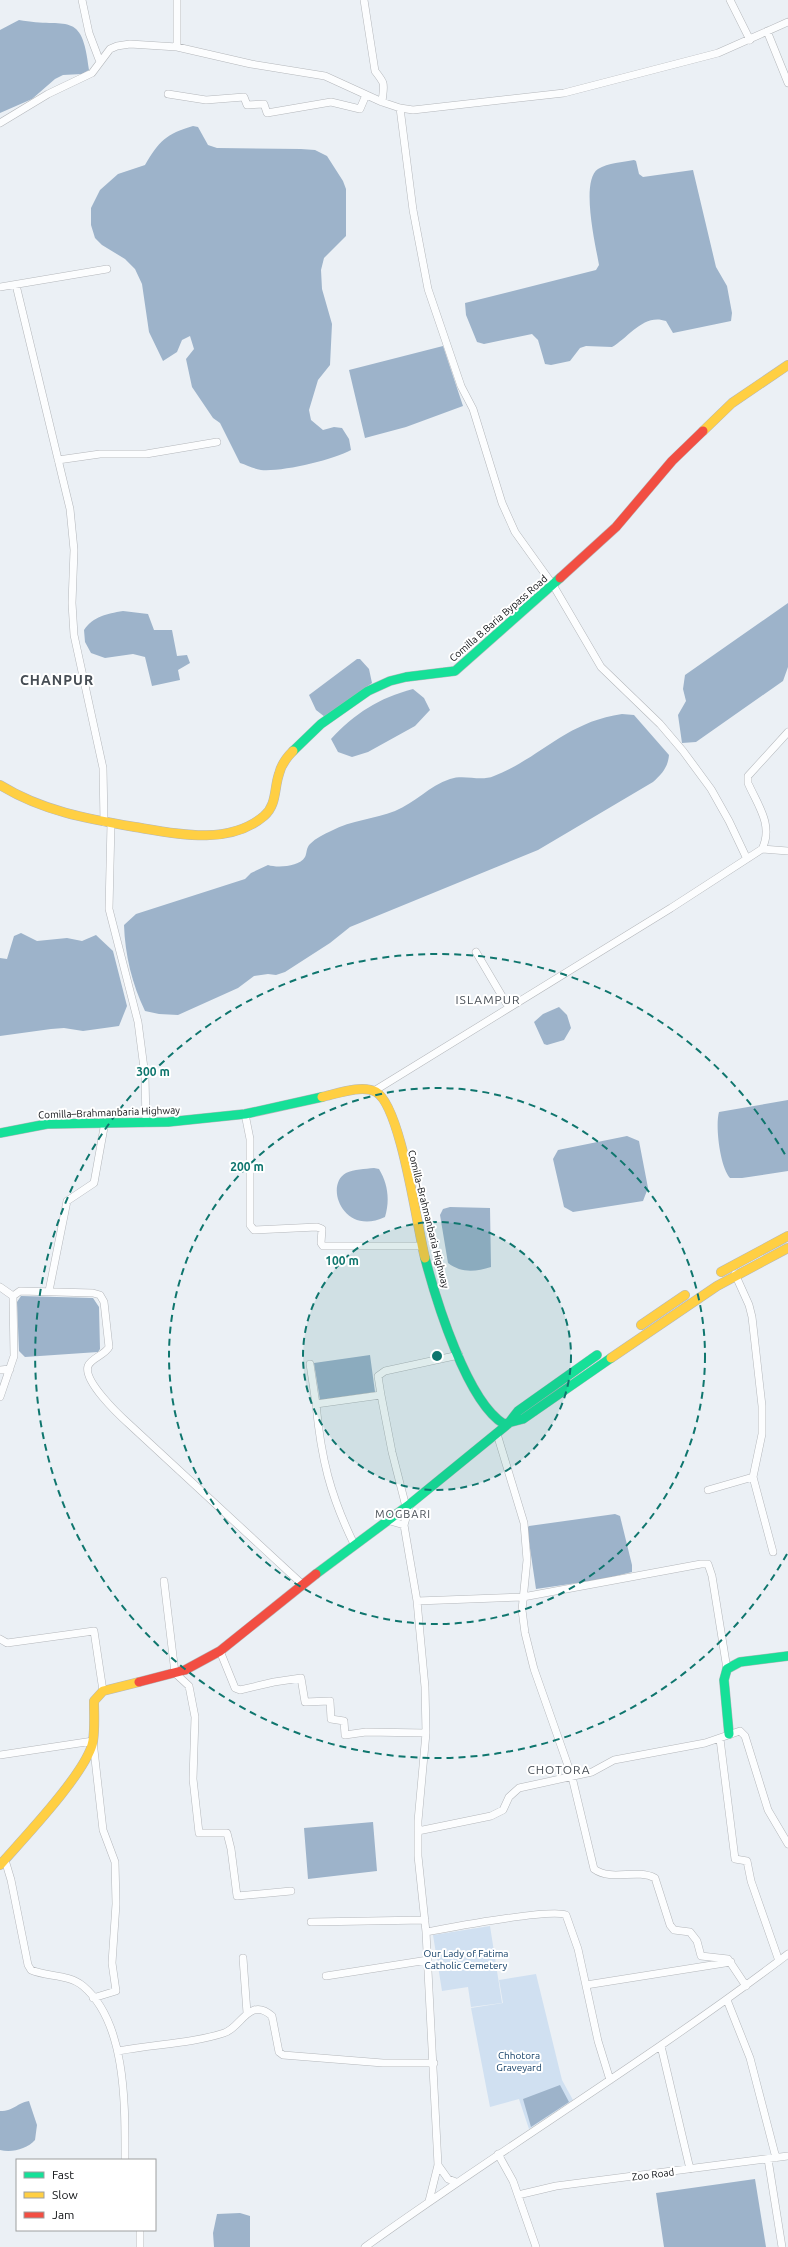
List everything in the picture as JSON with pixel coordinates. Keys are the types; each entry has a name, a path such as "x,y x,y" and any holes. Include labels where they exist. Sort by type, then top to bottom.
{"main road":[{"name":"Comilla B.Baria Bypass Road","path":"0,785 16,796 74,816 174,834 201,835 227,832 254,822 266,814 275,794 281,766 301,741 368,691 380,685 406,677 455,671 553,585 616,527 672,461 732,403 788,365"},
{"name":"Comilla–Brahmanbaria Highway","path":"0,1133 48,1124 105,1122 146,1123 245,1114 356,1090 374,1091 382,1097 393,1120 408,1176 422,1246 438,1300 459,1355 479,1394 494,1416 501,1423 508,1424"},
{"path":"630,1332 731,1266 788,1236"},
{"path":"508,1424 523,1419 735,1275 788,1248"},
{"path":"2,1862 87,1759 93,1741 94,1701 103,1690 194,1667 220,1651 354,1544 408,1505 497,1434 508,1424 518,1411 605,1349"},
{"path":"563,1379 568,1387"},
{"path":"729,1734 730,1730 724,1680 727,1669 740,1662 788,1656"}],"street":[{"path":"82,0 89,33 100,62"},
{"path":"177,0 177,48"},
{"path":"364,0 375,71 382,77 384,85 382,102"},
{"path":"730,0 750,40"},
{"path":"0,123 48,94 92,73 110,49 117,46 130,44 177,48 251,64 325,76 382,102 400,108 413,110 491,102 564,92 718,53 788,22"},
{"path":"767,31 788,82"},
{"path":"168,94 206,100 244,97 247,105 264,104 267,113 330,102 360,109 366,95"},
{"path":"400,108 413,210 428,289 461,386 473,409 502,503 515,532 553,585 584,642 601,667 660,724 711,789 730,822 747,859"},
{"path":"0,288 107,268"},
{"path":"16,284 70,509 74,550 72,603 74,635 103,768 108,823 109,910 138,1022 145,1076 146,1123"},
{"path":"58,460 100,454 146,454 217,442"},
{"path":"374,1091 762,849 766,841 765,822 748,783 748,776 788,732"},
{"path":"762,849 788,851"},
{"path":"476,952 509,1008"},
{"path":"245,1114 250,1139 250,1225 254,1230 317,1227 322,1229 323,1246 422,1246"},
{"path":"49,1292 67,1201 94,1183 105,1122"},
{"path":"731,1266 749,1305 752,1318 762,1406 761,1448 753,1478 773,1552"},
{"path":"0,1287 14,1296"},
{"path":"14,1296 20,1291 93,1293 100,1295 104,1302 109,1347 89,1365 88,1372 91,1380 109,1404 129,1424 303,1585"},
{"path":"0,1397 14,1356 14,1296"},
{"path":"429,2201 438,2165 428,1960 418,1831 426,1733 425,1687 417,1601 404,1525 408,1505 392,1452 378,1376 385,1371 459,1355"},
{"path":"310,1364 325,1471 341,1517 354,1544"},
{"path":"0,1370 10,1369"},
{"path":"316,1404 381,1395"},
{"path":"497,1434 524,1523 527,1560 522,1620 534,1669 572,1777 594,1869 605,1874 647,1874 655,1878 670,1925 674,1930 690,1932 697,1941 701,1956 722,1957 731,1962 746,1986"},
{"path":"708,1490 753,1478"},
{"path":"387,1520 404,1525"},
{"path":"417,1601 523,1597 694,1565 708,1564 712,1576 727,1669"},
{"path":"164,1581 175,1673 189,1686 195,1717 193,1779 199,1833 227,1833 231,1849 237,1896 291,1892"},
{"path":"0,1639 7,1643 94,1631 103,1690"},
{"path":"220,1651 235,1688 240,1690 274,1682 301,1678 304,1702 330,1701 331,1719 344,1721 346,1735 366,1732 426,1733"},
{"path":"728,1712 742,1732 757,1773 768,1810 788,1844"},
{"path":"418,1831 491,1816 503,1810 509,1797 519,1788 596,1771 614,1760 720,1740 729,1734 742,1732"},
{"path":"720,1740 735,1859 747,1861 751,1881 779,1961"},
{"path":"0,1755 93,1741 103,1830 116,1862 116,1904 112,1963 116,1991 93,1998"},
{"path":"2,1862 11,1880 30,1970 70,1980 83,1986 108,2018 118,2051 125,2126 125,2159"},
{"path":"426,1932 538,1914 564,1913 571,1926 586,1985 598,2042 610,2080"},
{"path":"310,1922 425,1920"},
{"path":"365,2247 456,2182 661,2046 727,2000 788,1954"},
{"path":"243,1958 247,2013"},
{"path":"326,1976 428,1960"},
{"path":"586,1985 731,1962"},
{"path":"727,2000 750,2058 776,2158"},
{"path":"118,2051 217,2035 234,2028 247,2013 252,2010 259,2010 272,2016 279,2052 282,2054 382,2063 434,2063"},
{"path":"661,2046 690,2169"},
{"path":"498,2154 518,2195 536,2247"},
{"name":"Zoo Road","path":"518,2195 556,2186 788,2156"},
{"path":"768,2159 782,2247"},
{"path":"438,2165 448,2179 456,2182"},
{"path":"140,2231 140,2247"}],"green space":[{"name":"Our Lady of Fatima Catholic Cemetery","path":"490,1926 502,2003 471,2007 468,1987 442,1991 433,1935"},
{"name":"Chhotora Graveyard","path":"536,1974 562,2080 573,2100 529,2129 519,2099 490,2107 471,2008 503,2003 499,1980"}],"shaded area":[{"path":"19,20 60,23 69,25 76,29 82,37 86,50 89,70 82,74 63,75 55,79 32,99 0,113 0,30"},
{"path":"193,126 198,127 208,145 217,148 315,150 327,156 343,181 346,189 346,236 324,258 321,270 322,289 332,324 330,365 318,380 309,410 311,420 323,430 334,427 342,428 349,439 351,450 343,454 294,467 270,470 256,469 240,463 220,423 213,418 192,387 186,359 194,349 190,336 182,340 177,352 163,361 149,332 142,284 135,269 125,259 102,245 95,238 91,225 91,208 100,190 118,174 145,165 159,144 176,132"},
{"path":"634,160 636,161 639,174 643,177 693,170 716,267 727,286 732,313 731,321 673,333 666,321 658,319 651,320 637,327 612,347 586,346 580,348 570,361 551,365 545,364 538,340 532,334 484,344 477,342 466,315 465,303 596,270 599,265 590,200 590,187 593,176 598,169 606,165"},
{"path":"443,346 463,406 406,427 365,438 349,370"},
{"path":"788,603 788,667 783,681 696,742 682,743 678,715 686,701 683,689 685,675"},
{"path":"123,611 148,614 154,630 172,630 177,656 187,655 190,663 178,670 180,680 152,686 145,657 133,654 105,658 91,653 85,642 84,630 88,625 101,616"},
{"path":"357,659 360,659 369,669 372,683 325,717 316,710 309,695"},
{"path":"413,689 424,698 430,710 415,726 368,752 352,757 338,752 331,739 349,721 378,702"},
{"path":"622,714 634,715 669,755 664,770 653,782 538,850 350,927 330,943 285,972 276,975 268,974 254,976 238,988 178,1015 159,1014 145,1011 133,980 125,936 124,925 136,914 245,879 251,873 268,865 288,866 298,863 305,857 308,847 312,842 339,827 402,808 435,786 450,779 461,777 489,778 511,768 585,724 602,718"},
{"path":"21,933 37,941 67,938 82,941 96,935 113,951 127,1006 119,1026 83,1031 64,1028 51,1029 0,1036 0,958 7,959 14,936"},
{"path":"559,1007 567,1015 571,1028 564,1040 547,1045 544,1044 534,1022 543,1014"},
{"path":"788,1100 788,1171 742,1178 730,1178 726,1173 719,1146 719,1112"},
{"path":"627,1136 639,1141 648,1188 643,1201 573,1212 564,1207 553,1159 558,1150"},
{"path":"374,1168 379,1169 386,1186 388,1198 387,1211 385,1217 370,1221 358,1220 348,1215 342,1207 338,1197 337,1188 340,1179 346,1173"},
{"path":"450,1207 490,1208 491,1267 468,1271 458,1269 448,1263 440,1215 443,1209"},
{"path":"21,1296 93,1298 99,1307 100,1349 98,1352 25,1357 19,1351 17,1302"},
{"path":"370,1355 375,1392 320,1400 314,1363"},
{"path":"615,1514 620,1516 632,1565 632,1572 604,1579 536,1589 527,1528 529,1526"},
{"path":"373,1822 377,1871 308,1879 304,1828"},
{"path":"560,2085 569,2102 531,2127 523,2099"},
{"path":"29,2101 37,2125 35,2140 28,2146 19,2150 0,2150 0,2111 9,2110 21,2103"},
{"path":"755,2179 766,2247 664,2247 656,2193"},
{"path":"240,2213 250,2216 250,2247 214,2247 213,2233 217,2214"}],"traffic: fast":[{"path":"293,751 321,724 368,691 390,681 406,677 455,671 560,578"},
{"path":"0,1133 47,1124 168,1122 245,1114 322,1097"},
{"path":"425,1258 445,1323 466,1373 478,1395 490,1412 504,1424 523,1419 611,1358"},
{"path":"508,1424 518,1411 597,1355"},
{"path":"316,1574 410,1504 508,1424"},
{"path":"729,1734 724,1680 727,1669 740,1662 788,1656"}],"traffic: slow":[{"path":"703,431 732,403 788,365"},
{"path":"0,785 16,794 49,808 83,817 185,835 219,835 250,825 268,812 273,802 277,779 281,767 293,751"},
{"path":"322,1097 349,1090 364,1089 376,1092 385,1102 393,1119 407,1169 425,1258"},
{"path":"721,1272 788,1236"},
{"path":"611,1358 717,1286 788,1248"},
{"path":"641,1325 685,1295"},
{"path":"0,1865 53,1805 79,1770 93,1741 94,1701 103,1691 139,1682"}],"traffic: jam":[{"path":"560,578 616,527 672,461 703,431"},
{"path":"139,1682 185,1670 220,1651 316,1574"}],"district":[{"name":"CHANPUR","path":"57,680"},
{"name":"ISLAMPUR","path":"488,1000"},
{"name":"MOGBARI","path":"403,1514"},
{"name":"CHOTORA","path":"559,1770"}]}
